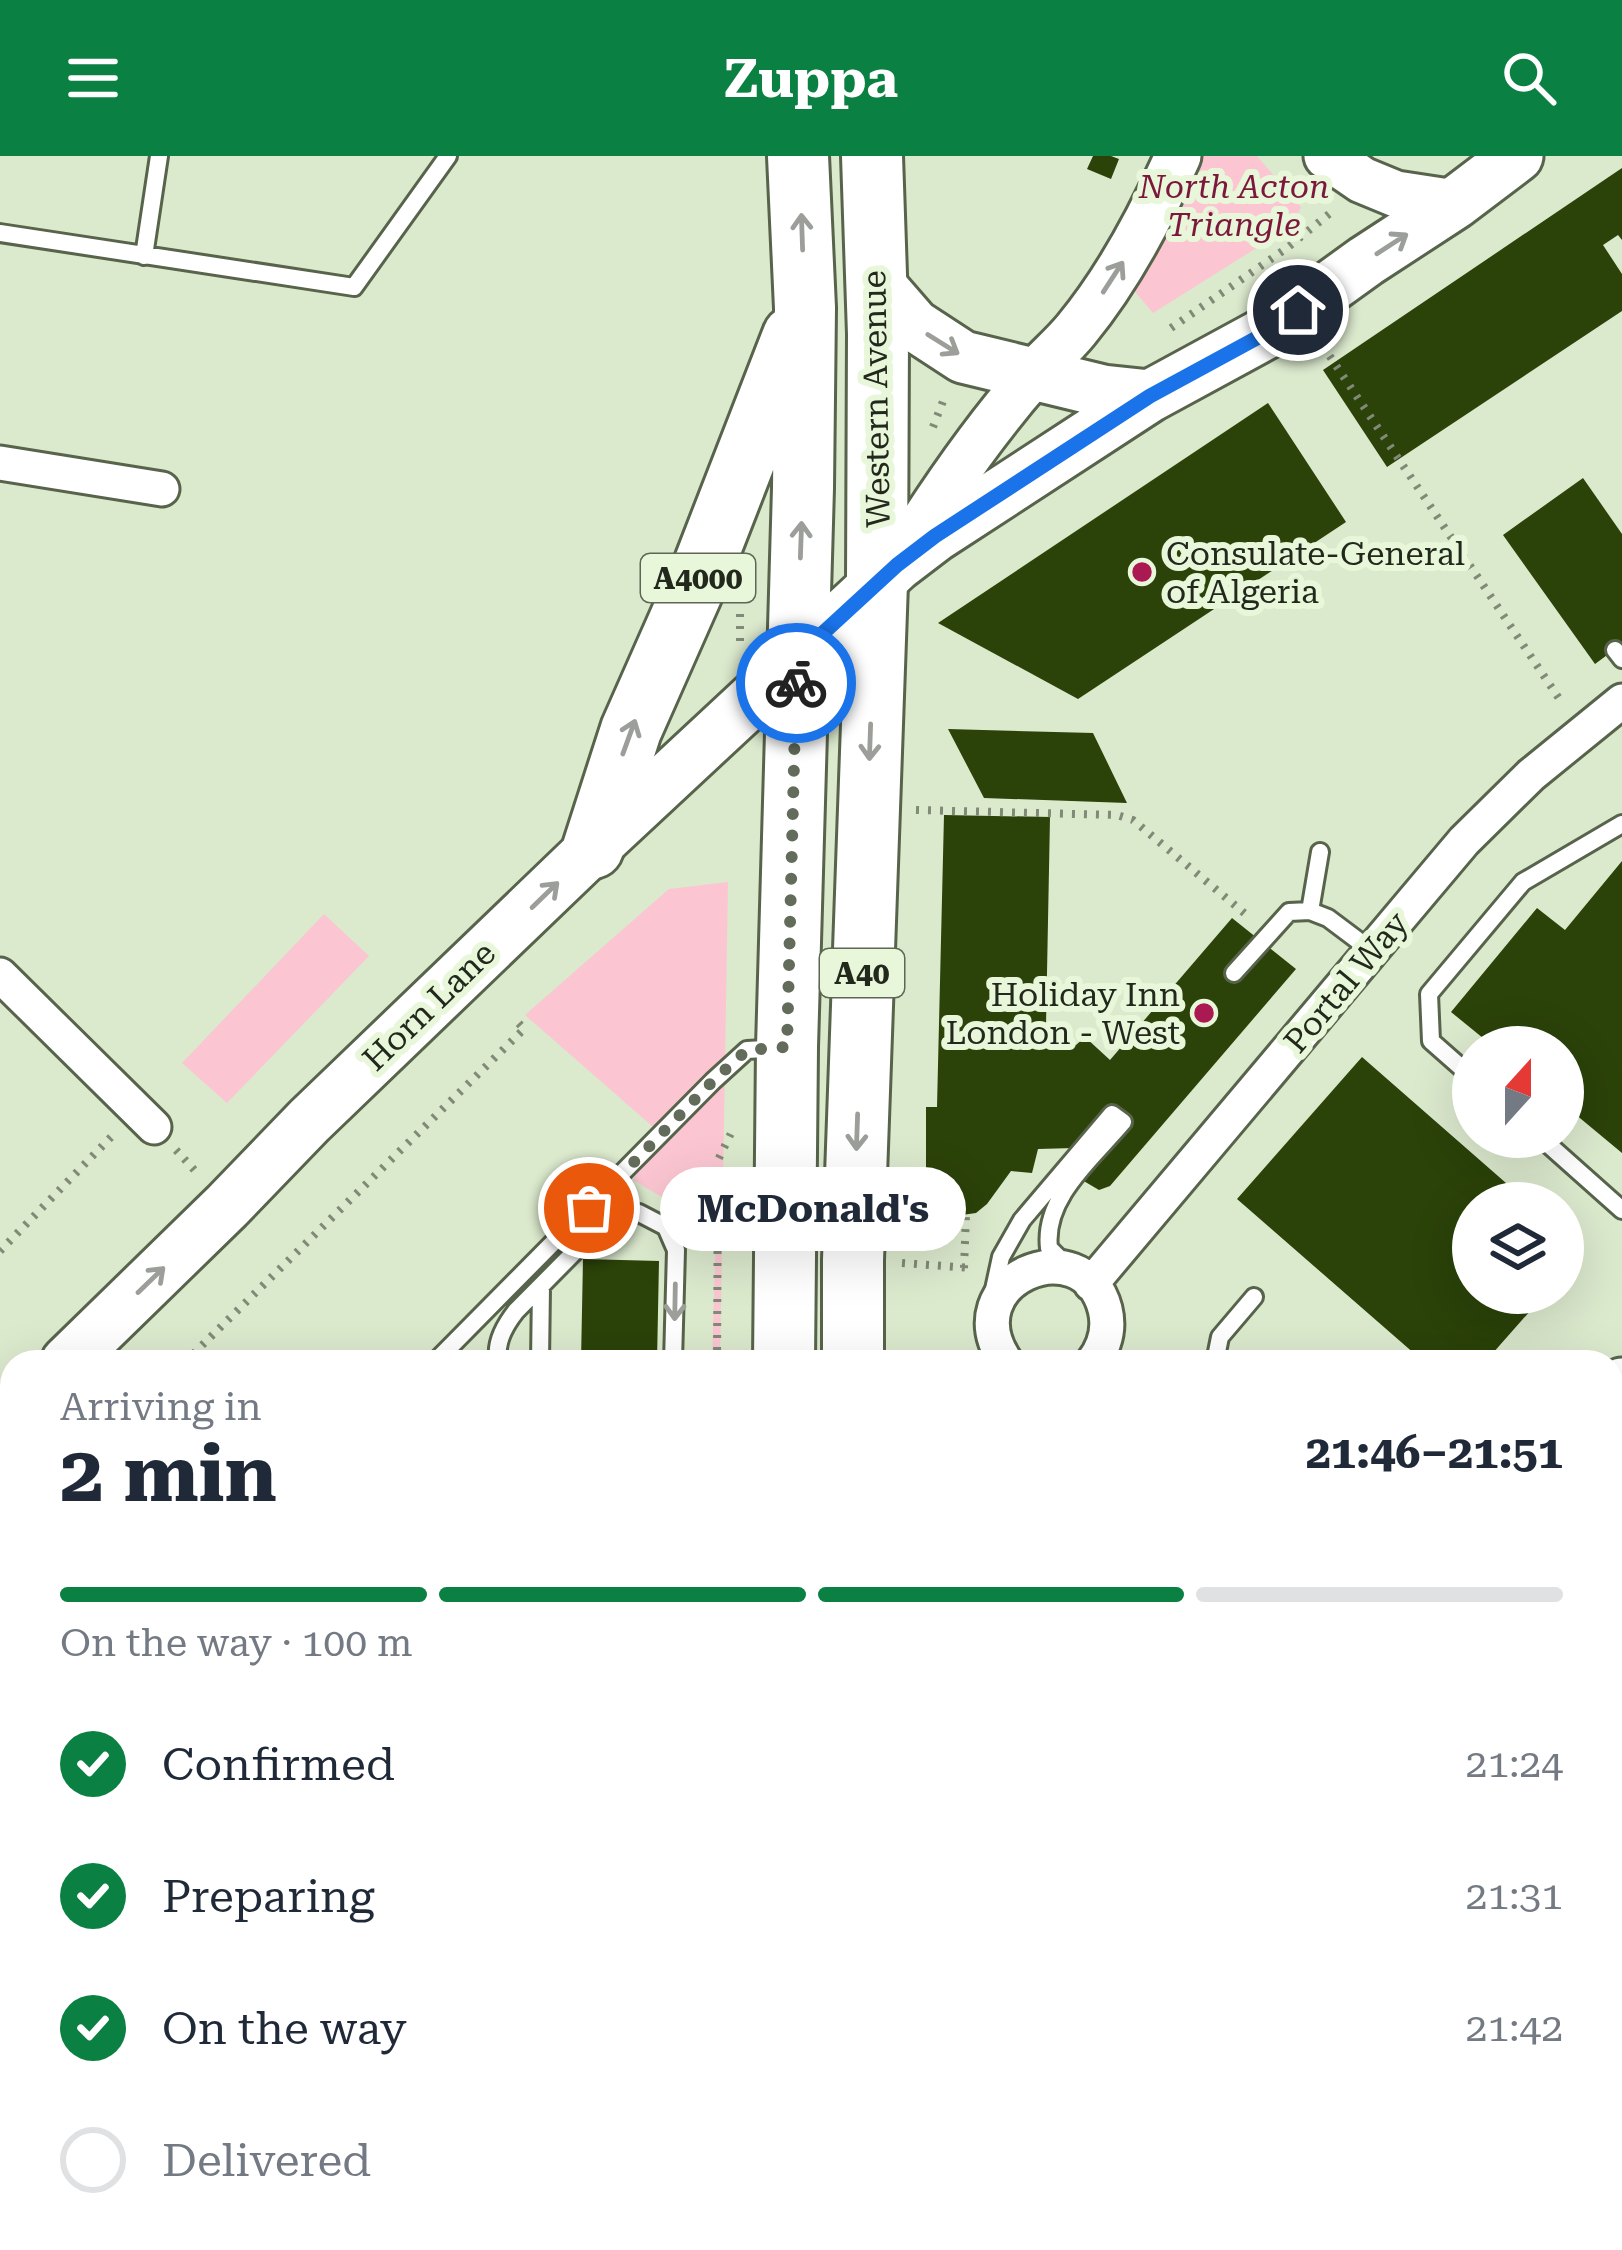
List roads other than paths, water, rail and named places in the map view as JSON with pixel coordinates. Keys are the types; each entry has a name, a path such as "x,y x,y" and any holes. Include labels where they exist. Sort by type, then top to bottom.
{"highway":[{"name":"A40","path":"784,1350 805,308 798,156"},
{"name":"Western Avenue","path":"853,1350 854,1236 887,574 872,156"},
{"name":"A4000","path":"593,848 631,730 704,565 805,308"}],"main road":[{"path":"887,574 970,452 1076,331 1112,280 1148,222 1178,156"},
{"path":"1327,156 1362,180 1396,194 1455,203"},
{"name":"A4000","path":"797,657 935,536 1150,396 1266,333 1517,156"},
{"path":"874,279 914,325 963,357 1032,376 1150,396"},
{"name":"Horn Lane","path":"79,1350 309,1121 797,657"}],"street":[{"path":"0,463 162,489"},
{"name":"Portal Way","path":"1084,1279 1464,841 1531,775 1622,700"},
{"path":"0,975 146,1119"},
{"path":"999,1350 992,1331 1000,1295 1011,1281 1043,1267 1060,1268 1084,1279 1102,1299 1107,1316 1102,1350"}],"lane":[{"path":"144,256 159,156"},
{"path":"0,233 354,287 448,156"},
{"path":"1452,1060 1431,1041 1429,994 1523,882 1622,824"},
{"path":"1310,910 1320,852"},
{"path":"1234,973 1289,912 1310,910 1328,918 1372,951"},
{"path":"447,1350 747,1050 787,1047"},
{"path":"993,1312 992,1287 1011,1238 1112,1114 1123,1122 1061,1196 1049,1222 1049,1248 1084,1279"},
{"path":"1564,1158 1622,1210"},
{"path":"498,1350 504,1325 610,1216 639,1214 666,1227 676,1250 673,1350"},
{"path":"540,1350 541,1287"},
{"path":"1217,1350 1220,1337 1254,1297"}],"place":[{"name":"Consulate-General of Algeria","path":"1142,572"},
{"name":"Holiday Inn London - West","path":"1204,1013"},
{"name":"McDonald's","path":"589,1208"}],"park label":[{"name":"North Acton Triangle","path":"1234,205"}]}
